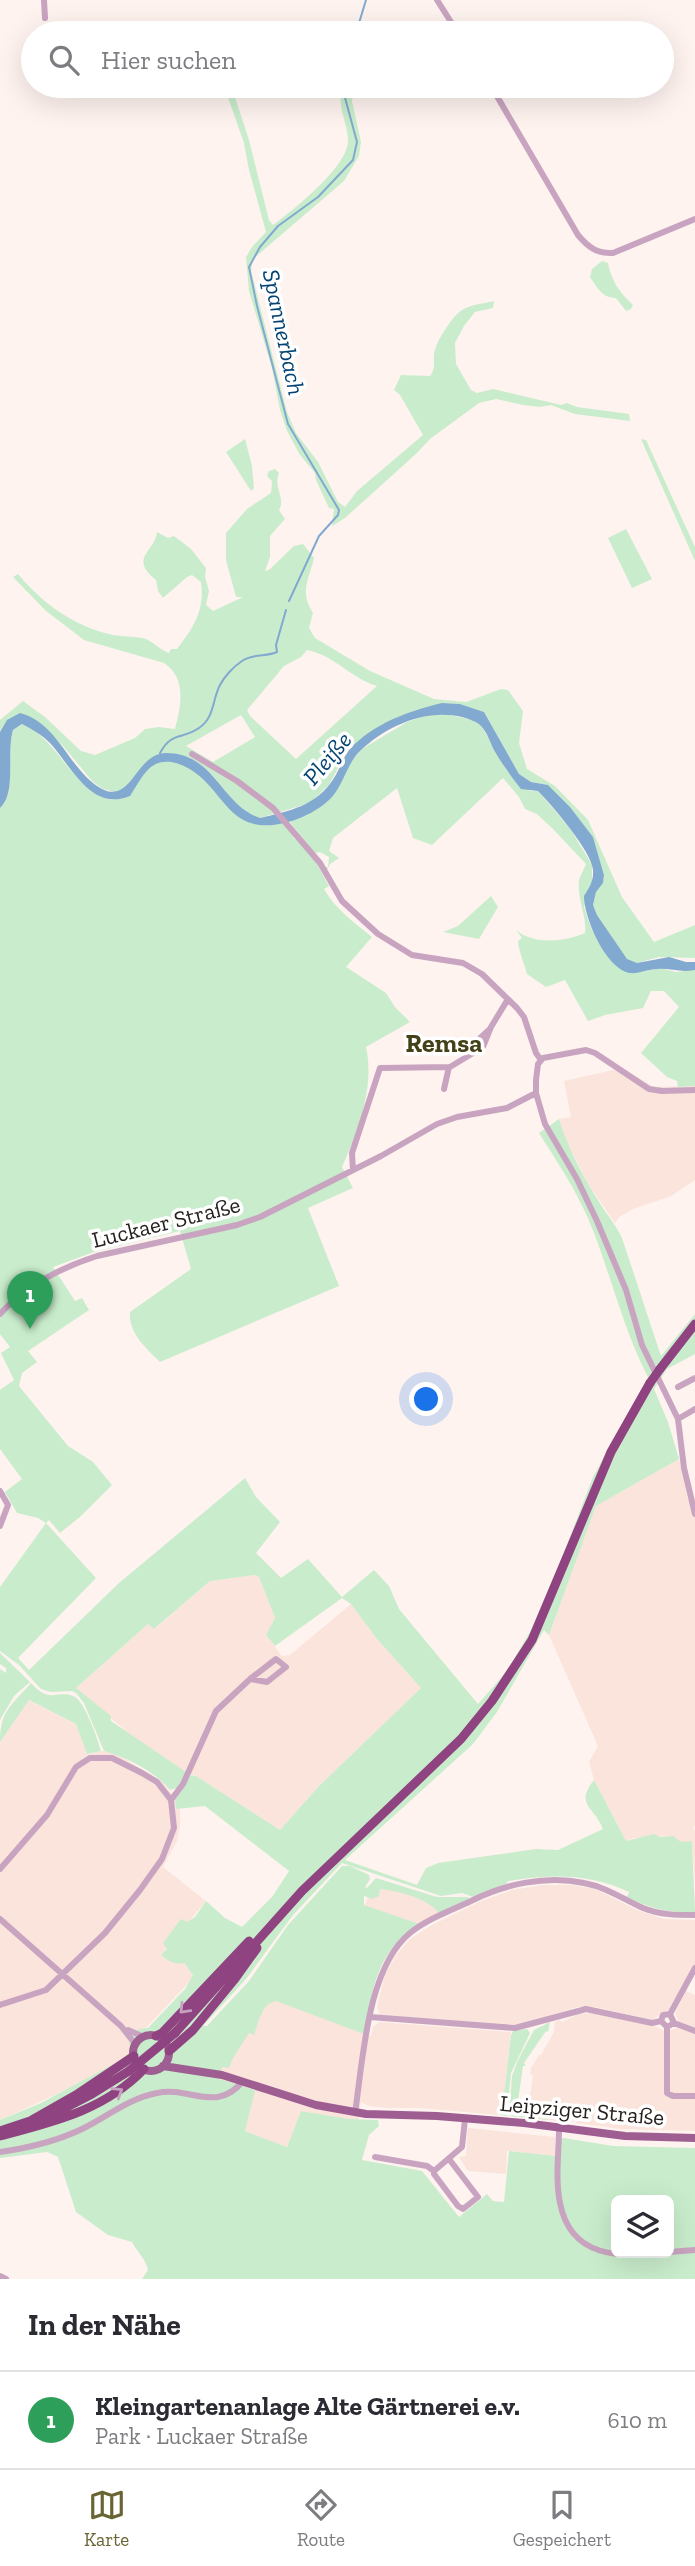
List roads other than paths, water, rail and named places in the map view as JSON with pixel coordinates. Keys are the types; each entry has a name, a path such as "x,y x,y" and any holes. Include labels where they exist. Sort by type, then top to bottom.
{"highway":[{"path":"3,2134 51,2115 93,2094 128,2071 176,2032 335,1857 461,1739 492,1701 532,1640 600,1476 624,1426 650,1383 695,1324"},
{"path":"156,2036 162,2033 255,1936 268,1928"},
{"path":"169,2054 188,2036 234,1980 268,1928"},
{"path":"3,2134 76,2095 134,2056"},
{"path":"3,2134 53,2122 97,2104 124,2089 144,2069"},
{"path":"32,2120 51,2115"}],"main road":[{"path":"156,2036 163,2040 169,2054 163,2066 156,2070 144,2069 134,2056 136,2045 144,2037 156,2036"},
{"name":"Leipziger Straße","path":"169,2054 189,2071"},
{"name":"Leipziger Straße","path":"163,2066 222,2075 303,2101 355,2113 465,2119 615,2135 695,2138"}],"street":[{"path":"44,0 45,18"},
{"path":"437,0 450,21"},
{"path":"498,98 578,234 591,249 613,253 695,219"},
{"path":"192,754 237,781 273,808 320,863 342,901 378,934 412,955 473,967 524,1017 541,1060"},
{"path":"349,1172 352,1153 380,1068 449,1067 478,1051 479,1039 491,1027 508,999"},
{"path":"695,1090 649,1089 595,1053 586,1050 549,1056 541,1060 536,1080 536,1093 545,1124 577,1179 597,1221 626,1290 642,1345 678,1419 684,1468 695,1514"},
{"path":"444,1089 449,1067"},
{"name":"Luckaer Straße","path":"0,1314 36,1283 77,1263 260,1217 437,1124 457,1117 507,1108 536,1093"},
{"path":"678,1387 695,1378"},
{"path":"678,1419 695,1409"},
{"path":"0,1491 7,1509 0,1525"},
{"path":"171,1800 183,1784 216,1711 250,1679 276,1659 286,1667 267,1682 250,1679"},
{"path":"0,1869 47,1815 76,1767 90,1758 112,1758 142,1773 157,1782 171,1800 174,1828 162,1858 141,1890 105,1933 46,1990 0,2006"},
{"path":"355,2113 379,1977 389,1957 403,1940 424,1923 502,1888 546,1881 584,1882 652,1911 695,1915"},
{"path":"0,1919 121,2025 137,2036 144,2037"},
{"path":"670,2014 695,1968"},
{"path":"370,2017 515,2028 586,2008 652,2023 661,2021 695,2031"},
{"path":"661,2021 663,2015 670,2014"},
{"path":"670,2014 674,2019 671,2025 667,2093 673,2096 695,2096"},
{"path":"121,2025 136,2045"},
{"path":"0,2152 58,2139 152,2094 178,2092 218,2098 237,2088 243,2081"},
{"name":"Leipziger Straße","path":"434,2171 462,2147 465,2119"},
{"path":"559,2127 559,2196 562,2210 572,2230 586,2243 611,2255"},
{"path":"375,2157 427,2165 463,2209 478,2197 449,2159"},
{"path":"674,2252 695,2250"},
{"path":"0,2276 6,2279"}],"water":[{"path":"442,703 460,704 484,712 519,774 531,782 548,785 570,807 593,837 604,875 593,905 627,959 637,963 669,957 695,962 695,970 657,969 630,973 613,962 592,929 585,905 584,896 593,874 586,852 538,791 521,789 500,760 481,726 462,717 421,717 394,727 360,751 336,792 325,804 296,820 274,825 254,824 243,820 200,777 176,763 167,762 153,766 130,796 104,798 93,793 75,775 47,740 22,724 13,730 10,783 0,808 0,732 7,720 20,713 45,727 81,771 102,789 112,792 120,790 156,755 183,755 207,770 236,802 260,818 302,806 319,795 334,778 350,749 381,725 405,714"}],"waterway":[{"name":"Spannerbach","path":"360,21 366,0"},
{"name":"Spannerbach","path":"289,601 319,536 338,515 339,510 288,424 249,267 260,247 278,226 318,197 353,160 357,142 345,98"},
{"name":"Spannerbach","path":"160,753 173,739 193,732 204,724 211,714 220,685 235,666 251,657 277,652 276,645 286,610"}],"place":[{"name":"Kleingartenanlage Alte Gärtnerei e.v.","path":"30,1329"}],"district":[{"name":"Remsa","path":"444,1043"}],"water label":[{"name":"Pleiße","path":"327,758"}]}
